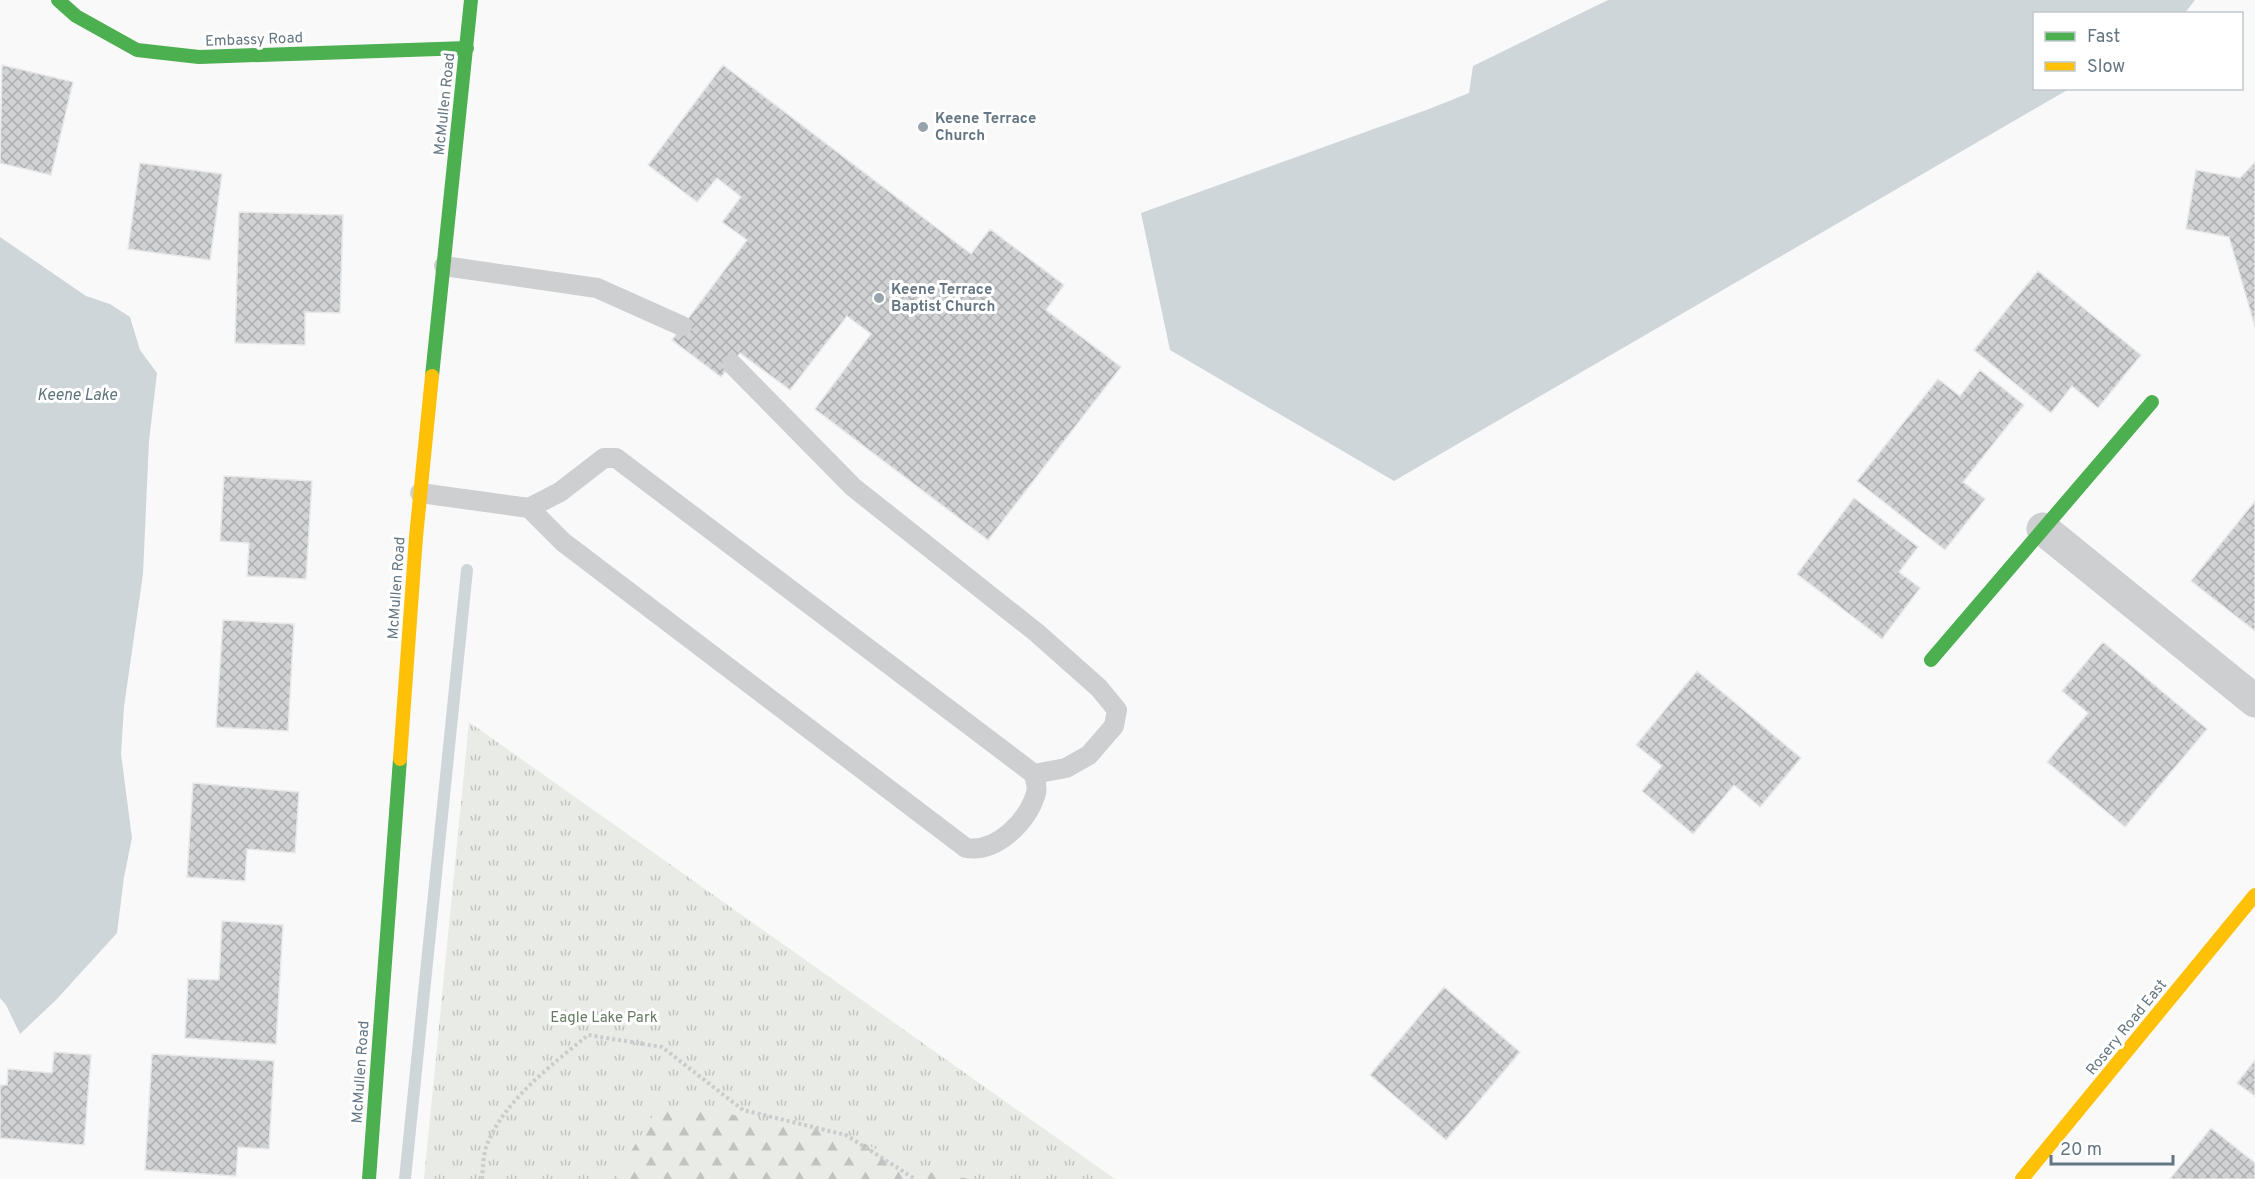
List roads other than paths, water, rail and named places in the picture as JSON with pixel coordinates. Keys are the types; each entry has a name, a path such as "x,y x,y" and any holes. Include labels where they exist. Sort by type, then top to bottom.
{"street":[{"name":"Embassy Road","path":"58,0 76,16 137,50 199,57 467,48"},
{"name":"McMullen Road","path":"369,1179 420,493 471,0"},
{"path":"1930,660 2152,402"},
{"path":"2043,530 2255,701"},
{"name":"Rosery Road East","path":"2022,1179 2255,895"}],"lane":[{"path":"444,266 597,288 682,326"},
{"path":"732,364 853,487 1037,633 1100,688 1117,710 1114,726 1089,755 1066,768 1034,774"},
{"path":"420,493 529,507 560,492 604,458 616,458 1034,774 1037,791 1020,825 978,850 966,848 563,542 529,507"}],"water":[{"path":"1608,0 2195,0 2186,12 2033,12 2033,90 2067,90 1394,481 1170,350 1141,213 1469,93 1473,66"},
{"name":"Keene Lake","path":"0,237 86,296 110,304 130,317 140,350 157,373 149,441 143,574 124,707 121,754 132,838 124,877 117,933 56,1000 20,1034 6,1005 0,998"}],"waterway":[{"path":"405,1179 467,570"}],"place":[{"name":"Keene Terrace Church","path":"923,127"},
{"name":"Keene Terrace Baptist Church","path":"879,298"}],"park label":[{"name":"Eagle Lake Park","path":"604,1017"}]}
